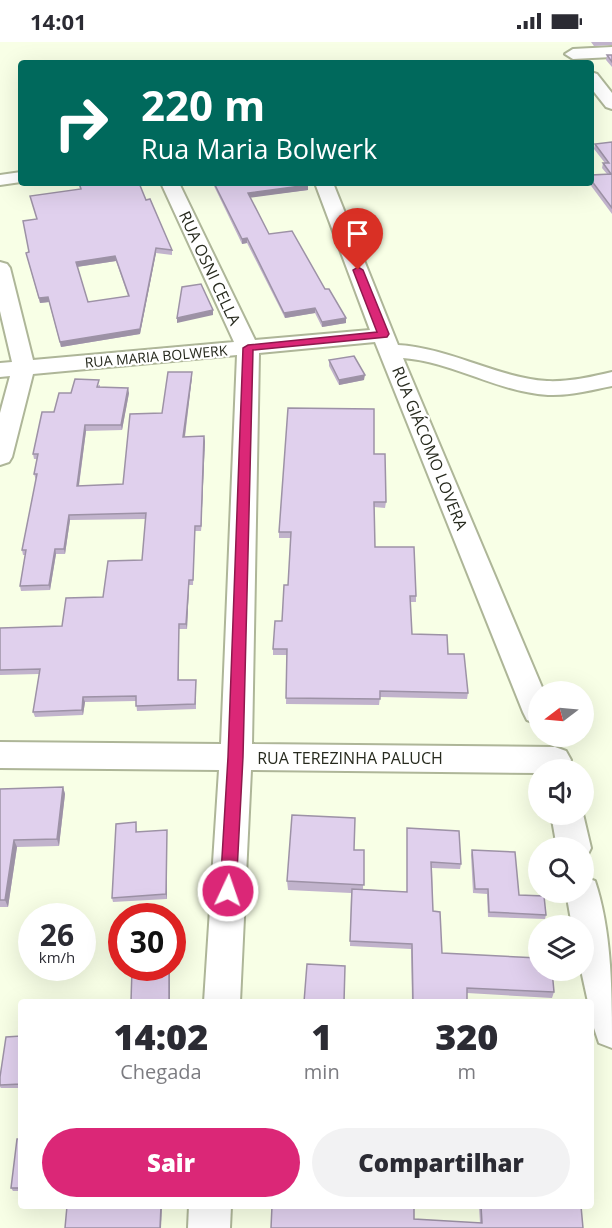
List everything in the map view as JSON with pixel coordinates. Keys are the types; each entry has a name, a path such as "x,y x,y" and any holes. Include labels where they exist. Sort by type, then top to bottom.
{"street":[{"path":"572,53 612,52"},
{"path":"596,92 612,104"},
{"path":"0,180 18,177"},
{"name":"RUA OSNI CELLA","path":"171,186 248,348 236,757 222,999"},
{"name":"RUA GIÁCOMO LOVERA","path":"325,186 386,343 528,688"},
{"path":"0,268 24,368 0,457"},
{"name":"RUA MARIA BOLWERK","path":"0,370 248,348 386,343 540,387 565,387 612,379"},
{"name":"RUA TEREZINHA PALUCH","path":"0,755 236,757 553,755"},
{"path":"585,903 612,1030"},
{"path":"209,1228 210,1209"}],"building":[{"path":"612,142 612,208 594,184 594,175 611,174 603,163 609,163 595,144"},
{"path":"80,186 140,186 146,200 150,199 172,250 156,248 140,329 60,342 48,297 39,298 26,253 29,252 23,221 37,219 30,196 81,189","holes":["115,256 129,296 88,302 76,262"]},
{"path":"216,186 300,186 248,193 269,234 292,231 325,289 329,289 346,318 322,322 315,308 284,313 247,238 242,239"},
{"path":"201,284 213,310 177,318 182,287"},
{"path":"354,356 365,375 339,380 329,360"},
{"path":"168,372 192,372 183,437 204,436 201,526 195,526 193,580 189,580 186,624 179,624 178,680 196,680 195,704 136,706 136,696 83,697 82,710 33,712 40,669 0,670 0,628 62,626 66,598 103,597 108,561 142,560 146,513 69,515 64,549 55,549 49,585 20,586 26,550 22,550 37,474 34,474 38,454 33,454 42,412 54,412 59,393 71,393 75,379 99,380 97,387 128,388 121,425 85,425 77,486 123,484 130,414 162,413"},
{"path":"288,408 374,409 374,454 385,454 386,502 374,502 375,547 414,547 416,596 410,596 412,634 447,635 448,654 464,654 468,693 380,691 380,699 286,698 287,649 273,649 275,621 282,621 284,585 288,585 291,532 279,532"},
{"path":"63,787 57,839 14,840 5,900 0,900 0,789"},
{"path":"292,815 355,818 354,850 364,850 364,885 287,881"},
{"path":"136,822 136,832 167,830 166,894 112,898 116,824"},
{"path":"407,828 459,831 461,864 431,862 433,911 440,912 442,953 528,957 528,981 553,981 554,992 467,988 467,999 413,999 412,944 350,941 352,889 407,892"},
{"path":"472,850 515,852 519,895 528,895 528,903 545,903 546,915 489,912 488,889 475,889"},
{"path":"307,964 345,966 344,999 304,999"},
{"path":"132,981 169,981 169,999 131,999"},
{"path":"18,1036 18,1084 0,1085 6,1037"},
{"path":"17,1139 18,1139 18,1188 11,1188"},
{"path":"67,1209 161,1209 160,1228 65,1228"},
{"path":"272,1209 414,1209 414,1219 482,1223 481,1209 581,1209 583,1228 271,1228"}],"route":[{"path":"228,891 236,757 248,348 383,334 358,270"}]}
